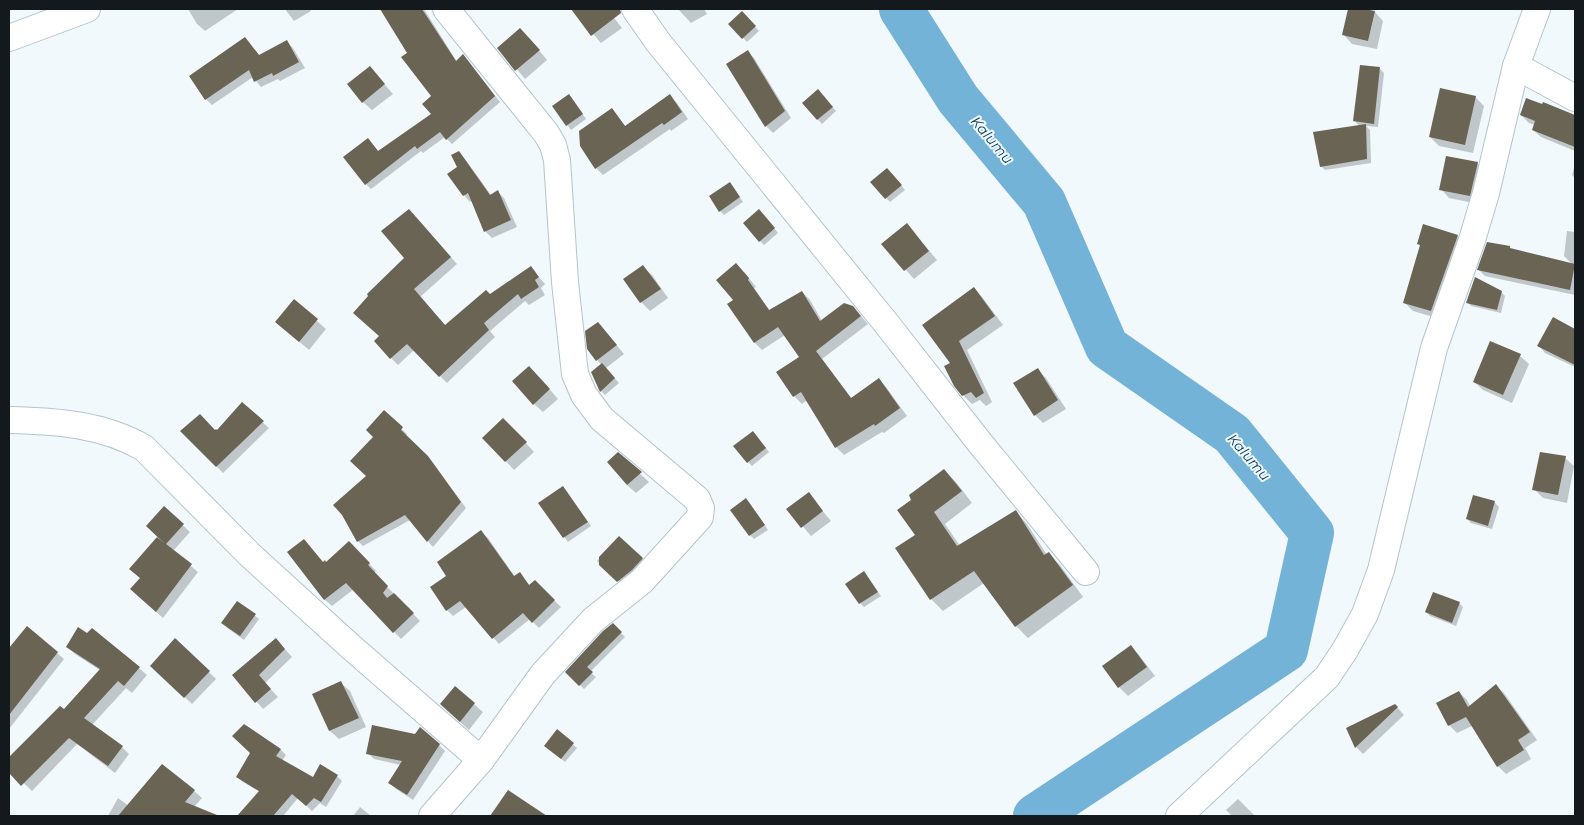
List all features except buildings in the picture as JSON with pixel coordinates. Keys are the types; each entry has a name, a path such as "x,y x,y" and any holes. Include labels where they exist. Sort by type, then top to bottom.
{"street":[{"path":"9,38 88,9"},
{"path":"432,816 481,760 543,674 593,620 642,581 700,517 701,508 697,499 602,419 584,395 575,374 565,282 557,160 553,145 546,133 446,9"},
{"path":"635,9 658,42 886,323 980,444 1086,572"},
{"path":"1179,816 1326,676 1345,650 1365,614 1381,570 1434,348 1472,240 1486,193 1516,66 1537,9"},
{"path":"1516,66 1575,98"},
{"path":"9,420 43,421 76,425 112,433 144,448 249,554 351,647 481,760"}],"waterway":[{"name":"Kalumu","path":"901,9 958,99 1044,202 1107,347 1232,434 1312,533 1286,650 1035,816"}]}
